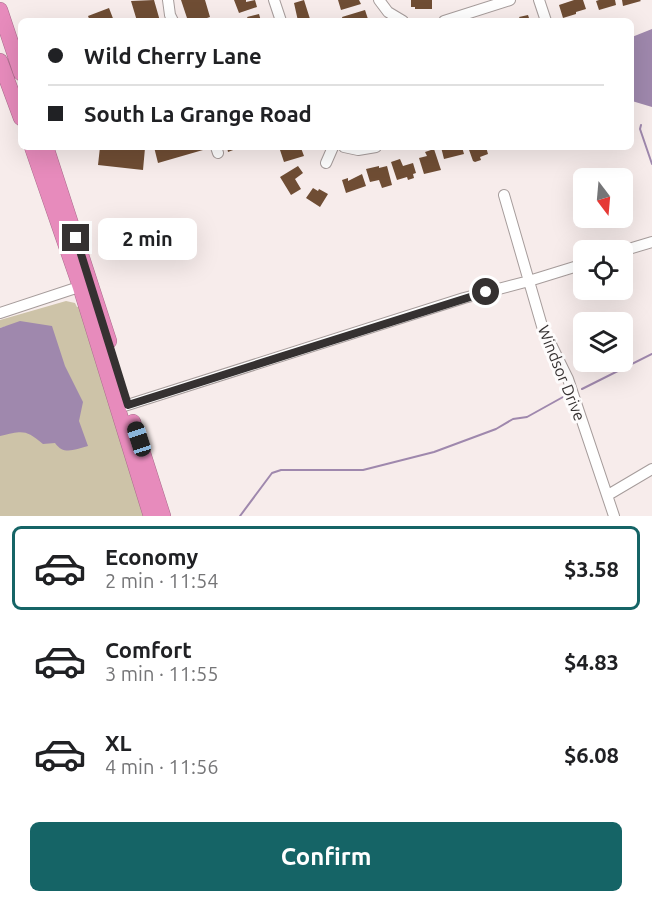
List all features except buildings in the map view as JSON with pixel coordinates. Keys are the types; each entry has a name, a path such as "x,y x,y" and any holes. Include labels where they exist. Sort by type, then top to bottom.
{"highway":[{"path":"0,10 18,64"},
{"path":"0,61 18,110"},
{"path":"33,150 86,285"},
{"path":"47,150 123,407 151,516"},
{"path":"123,407 163,516"}],"street":[{"path":"168,0 172,18"},
{"path":"274,0 279,18"},
{"path":"379,0 388,12 397,18"},
{"path":"451,18 483,4 510,0"},
{"path":"539,0 545,18"},
{"path":"326,163 332,150"},
{"name":"Windsor Drive","path":"504,195 542,326 568,379 614,516"},
{"path":"633,248 652,242"},
{"path":"123,407 464,298 573,267"},
{"path":"0,313 86,285"},
{"path":"608,495 652,469"}],"shaded area":[{"path":"652,29 652,107 634,102 634,36"},
{"path":"66,301 75,303 77,307 83,305 148,516 0,516 0,331 7,326 0,328 0,320"},
{"path":"20,321 52,326 65,366 83,402 79,421 88,446 66,450 55,443 43,444 23,432 0,436 0,328"}],"waterway":[{"path":"641,125 640,129 652,164"},
{"path":"582,389 652,354"},
{"path":"240,516 272,473 281,470 363,470 434,452 496,429 513,419 527,417 563,397"}],"route":[{"path":"76,238 128,405 486,292"}]}
